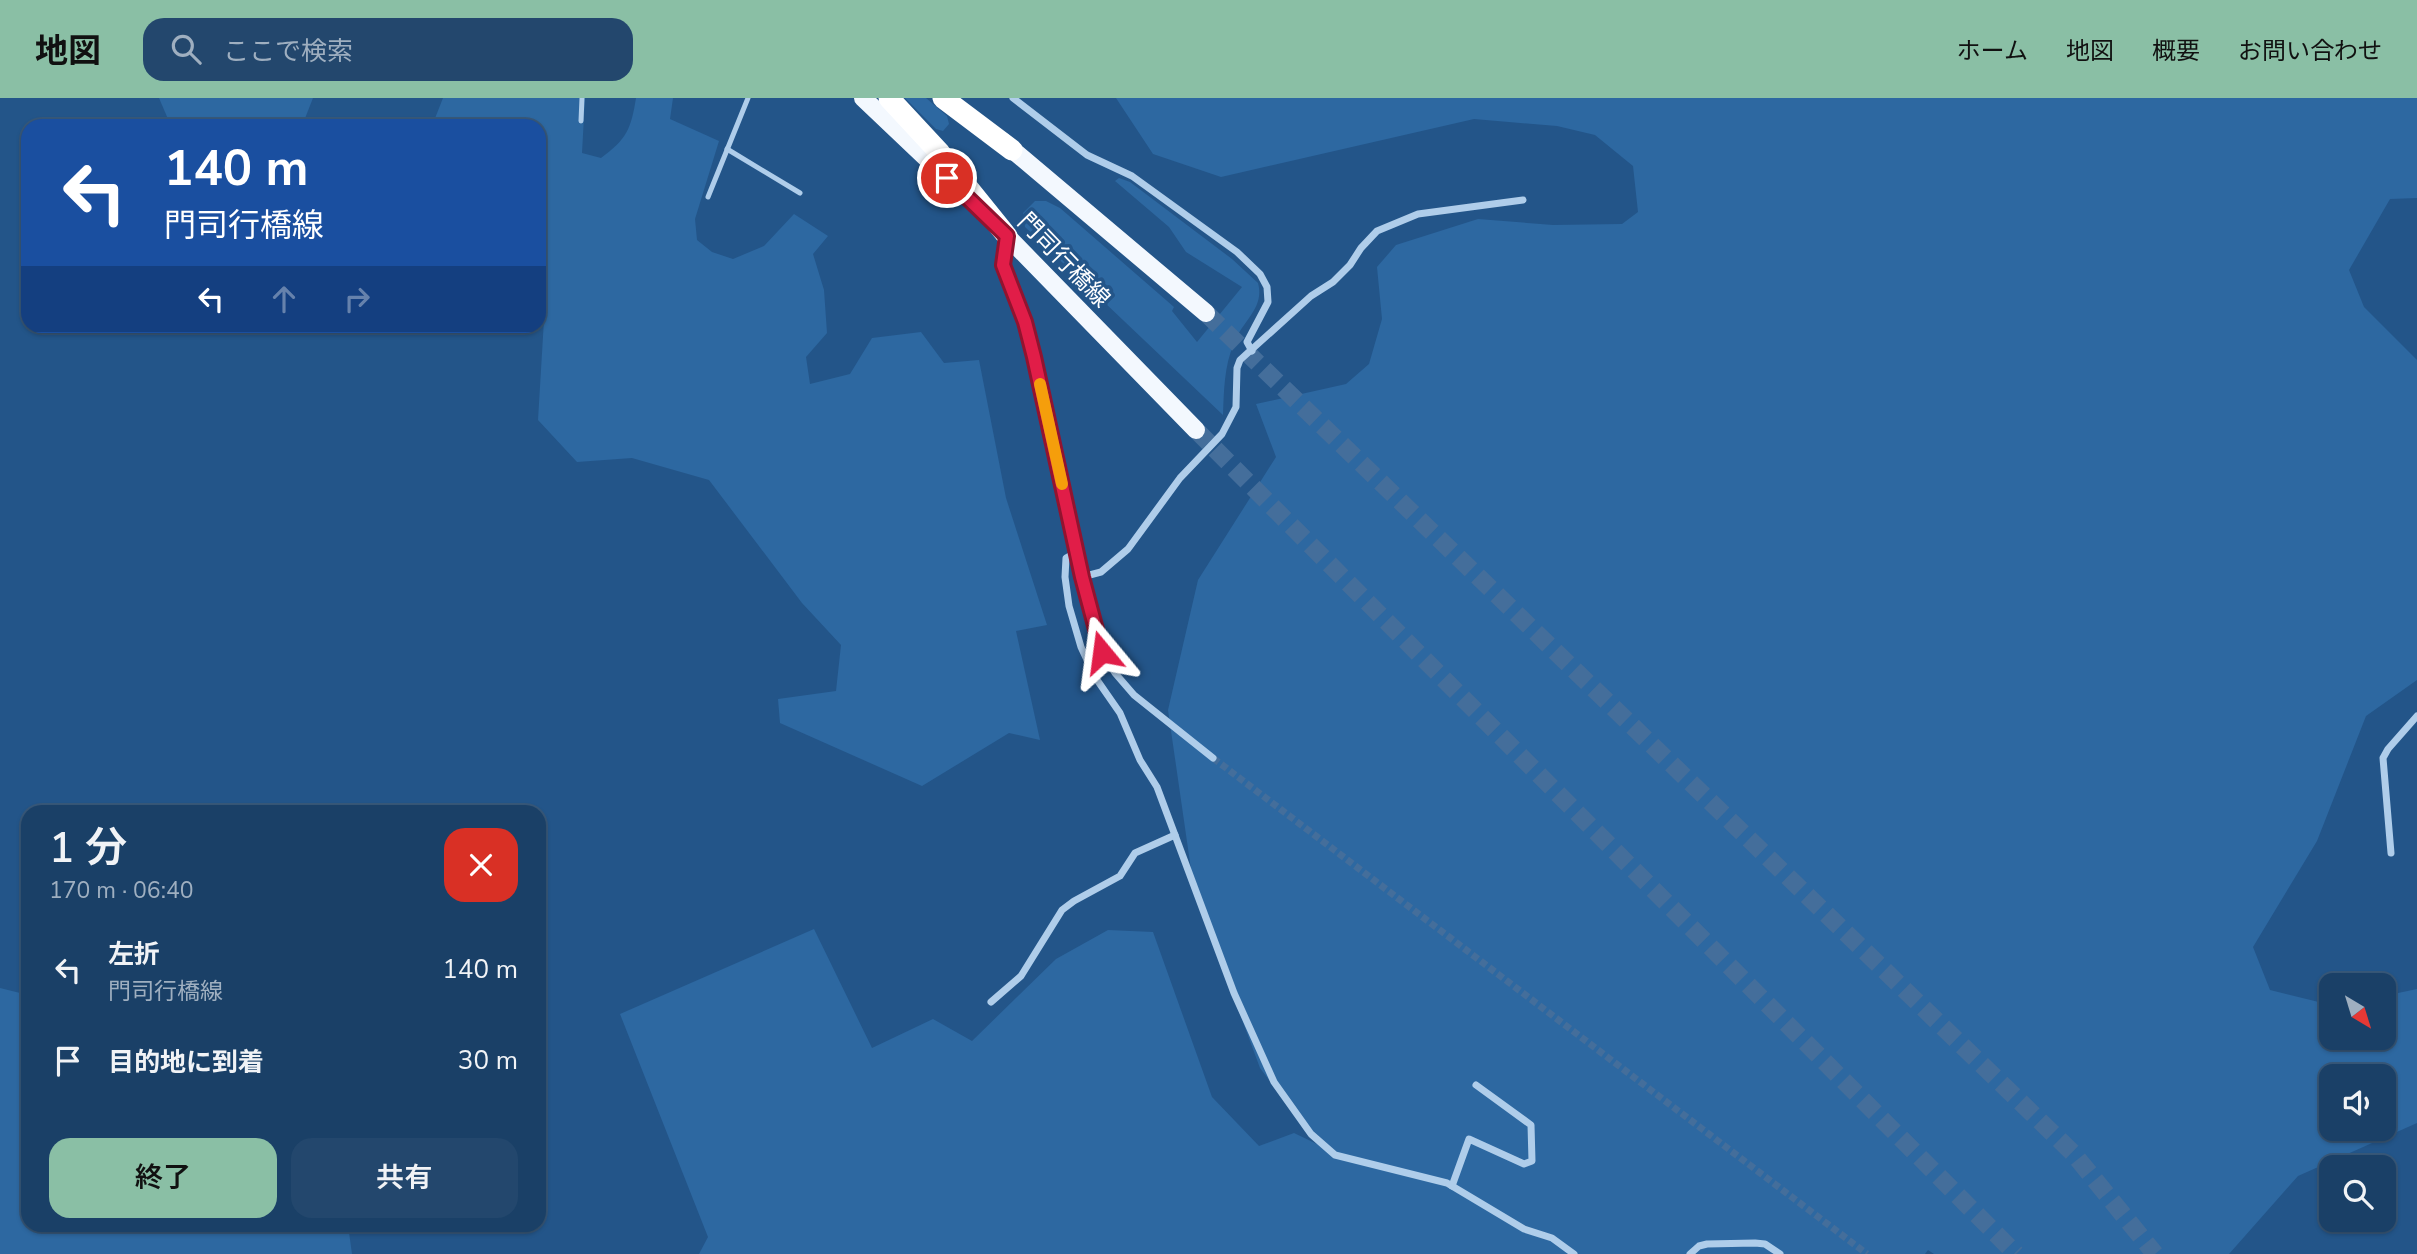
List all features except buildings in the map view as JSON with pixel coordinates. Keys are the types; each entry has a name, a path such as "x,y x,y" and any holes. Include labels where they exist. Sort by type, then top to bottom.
{"highway":[{"path":"889,98 948,162 1007,236"},
{"path":"943,98 1012,150"}],"main road":[{"name":"門司行橋線","path":"863,98 1007,236 1196,430"},
{"name":"門司行橋線","path":"955,98 1012,150 1206,313"}],"street":[{"path":"1013,98 1087,155 1132,176 1237,251 1261,274 1267,287 1268,302 1247,342 1252,351"},
{"path":"1082,577 1101,572 1128,549 1180,478 1222,433 1236,407 1237,368 1240,360 1311,296 1333,282 1377,231 1418,214 1523,200"},
{"path":"1007,236 1003,265 1031,345 1082,577 1102,652 1115,673 1135,695 1155,714 1213,758"},
{"path":"1077,552 1066,558 1065,577 1069,606 1081,647 1096,677 1120,713 1140,760 1157,787 1234,993 1274,1082 1311,1134 1335,1155 1452,1186 1524,1229 1552,1238 1574,1254"},
{"path":"2391,853 2383,758 2417,716"},
{"path":"991,1002 1021,976 1062,910 1120,876 1135,853 1175,835"},
{"path":"1452,1186 1469,1139 1524,1164 1532,1161 1531,1125 1476,1085"},
{"path":"1690,1254 1699,1246 1707,1244 1755,1243 1765,1244 1780,1254"}],"lane":[{"path":"581,121 582,98"},
{"path":"708,197 748,98"},
{"path":"727,149 800,193"}],"shaded area":[{"path":"159,98 313,98 305,119 168,119"},
{"path":"443,98 585,98 582,153 601,158 622,139 632,118 636,98 673,98 670,119 719,141 695,219 697,240 712,252 733,259 764,246 794,214 828,236 813,254 824,290 827,333 806,357 810,384 850,374 872,338 921,332 944,363 979,360 1006,498 1047,625 1016,631 1040,740 1009,733 922,786 780,723 778,699 836,691 841,645 802,603 709,480 632,458 577,462 538,420 543,333 546,333 546,119 435,119"},
{"path":"905,98 926,98 947,116 949,124 943,131 936,129"},
{"path":"1116,98 2417,98 2417,198 2390,199 2349,270 2364,307 2417,360 2417,680 2366,716 2317,841 2253,947 2270,990 2319,1002 2319,1050 2396,1050 2396,993 2417,989 2417,1123 2396,1132 2396,1064 2319,1064 2319,1141 2377,1141 2345,1155 2319,1155 2319,1167 2298,1176 2229,1254 1934,1254 1928,1250 1925,1254 699,1254 708,1237 620,1014 814,929 872,1048 933,1019 972,1041 1056,959 1108,930 1153,932 1212,1097 1259,1146 1294,1133 1317,1144 1260,1068 1194,890 1168,710 1198,580 1276,457 1256,404 1346,384 1369,364 1382,319 1377,267 1396,245 1478,219 1553,225 1622,224 1638,212 1633,166 1595,135 1557,126 1474,119 1221,177 1153,154"},
{"path":"1119,178 1130,182 1232,259 1258,283 1256,307 1238,335 1228,361 1223,415 1025,227 1023,213 1035,201 1046,201 1060,208 1174,307 1172,311 1197,342 1242,287 1186,252 1169,227 1115,181"},
{"path":"0,988 21,993 21,1232 349,1232 352,1254 0,1254"}],"tunnel":[{"path":"1206,313 2073,1153 2155,1254"},
{"path":"1196,430 2016,1254"},
{"path":"1213,758 1867,1254"}],"slow traffic":[{"path":"1040,384 1062,484"}],"route":[{"path":"947,178 1007,236 1003,265 1025,322 1034,357 1082,577 1102,652"}]}
